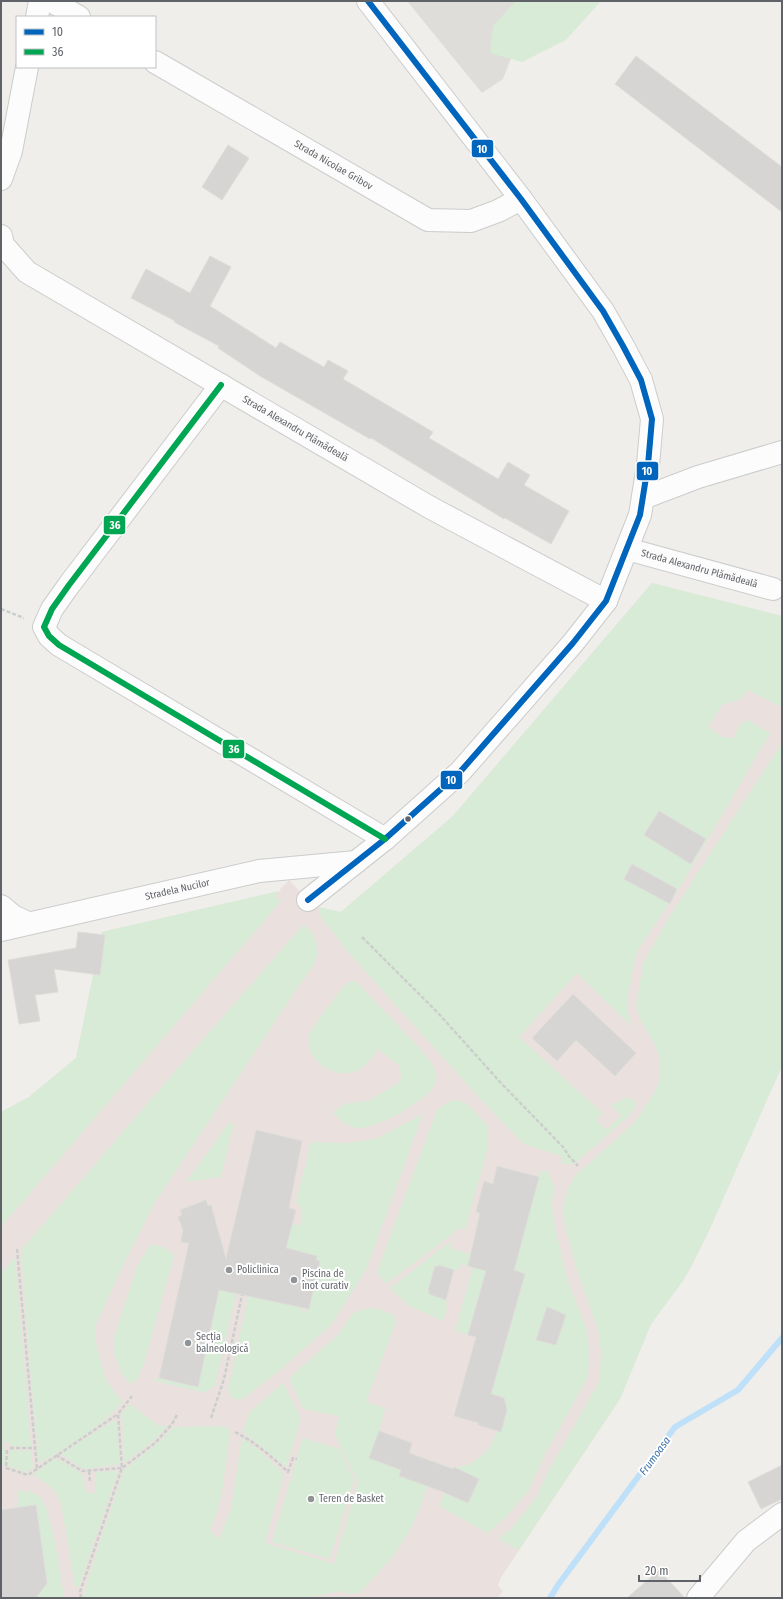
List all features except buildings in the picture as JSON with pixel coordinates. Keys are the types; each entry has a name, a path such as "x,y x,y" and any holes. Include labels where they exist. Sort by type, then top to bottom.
{"street":[{"path":"37,16 40,1"},
{"path":"51,1 77,16"},
{"path":"308,900 385,839 460,772 573,643 606,601 640,515 648,465 652,420 641,380 603,311 521,199 368,1"},
{"name":"Strada Nicolae Gribov","path":"156,63 428,220 471,222 498,211 521,199"},
{"path":"1,179 27,68"},
{"name":"Strada Alexandru Plămădeală","path":"1,236 4,245 27,272 431,508 606,601"},
{"path":"221,385 69,584 52,609 44,627 49,636 59,645 385,839"},
{"path":"643,498 698,477 782,452"},
{"name":"Strada Alexandru Plămădeală","path":"627,549 773,589"},
{"name":"Stradela Nucilor","path":"1,930 259,871 356,862"},
{"path":"1,906 13,916 28,923"},
{"path":"698,1598 746,1541 782,1514"}],"path":[{"path":"1,608 44,627"},
{"path":"362,937 439,1014 500,1082 564,1148 578,1166"},
{"path":"17,1249 37,1469"},
{"path":"211,1418 224,1379 242,1295"},
{"path":"35,1448 8,1449 6,1468 28,1475 118,1414 132,1396"},
{"path":"81,1598 80,1592 122,1468 118,1414"},
{"path":"56,1455 82,1471 122,1468 155,1443 172,1424 177,1415"},
{"path":"235,1432 245,1437 288,1472 292,1458 297,1459"},
{"path":"89,1471 90,1482"}],"shaded area":[{"path":"407,1 533,1 503,79 482,93"},
{"path":"652,583 782,616 782,1066 707,1235 689,1271 651,1324 620,1399 500,1579 498,1586 503,1591 497,1598 1,1598 1,1112 29,1097 76,1058 102,932 281,891 280,889 289,880 308,900 318,907 341,912 453,816"}],"green space":[{"path":"516,1 601,1 566,40 522,62 490,53 493,26"},
{"path":"652,583 782,616 782,707 748,690 741,699 722,705 708,727 722,737 734,738 740,724 748,720 770,733 677,892 671,900 677,889 631,864 624,879 670,903 639,948 633,968 628,997 628,1012 631,1026 577,973 519,1037 602,1113 596,1120 607,1130 621,1115 611,1105 628,1097 637,1104 629,1116 574,1164 561,1164 561,1156 524,1144 485,1104 347,951 321,917 318,907 341,912 453,816","holes":["659,811 706,839 692,863 644,835"]},
{"path":"782,743 782,1066 707,1235 683,1281 651,1324 620,1399 519,1550 498,1539 512,1528 537,1497 548,1472 600,1380 601,1351 598,1329 577,1271 562,1213 568,1188 576,1175 636,1121 658,1085 660,1071 659,1056 654,1043 640,1019 636,1006 643,963 668,919"},
{"path":"279,891 275,897 281,901 1,1227 1,1112 29,1097 76,1058 102,932"},
{"path":"304,924 311,932 317,946 318,952 313,966 154,1204 124,1263 96,1324 95,1339 105,1378 115,1393 123,1401 105,1420 73,1443 39,1464 21,1250"},
{"path":"354,981 359,984 425,1054 436,1073 435,1084 428,1094 398,1114 365,1128 357,1128 347,1125 333,1112 345,1104 371,1100 401,1081 400,1066 378,1049 361,1069 349,1073 340,1073 323,1066 316,1060 311,1053 309,1045 309,1036 319,1019 345,985 348,982"},
{"path":"457,1100 467,1104 487,1125 487,1151 465,1230 456,1228 454,1233 386,1284 377,1272 437,1110 448,1102"},
{"path":"421,1115 422,1116 366,1270 331,1325 279,1371 244,1398 238,1400 231,1397 228,1389 248,1297 250,1296 302,1307 302,1311 306,1312 307,1309 309,1309 320,1261 316,1260 317,1256 313,1255 312,1257 279,1249 286,1220 293,1222 298,1226 302,1224 301,1208 296,1202 311,1142 349,1143 378,1138"},
{"path":"234,1122 221,1177 186,1182 228,1124"},
{"path":"541,1171 548,1171 554,1188 552,1201 553,1218 566,1275 587,1331 590,1353 588,1377 545,1454 528,1491 504,1519 487,1533 439,1506 445,1493 468,1503 479,1479 454,1467 469,1464 475,1461 491,1445 497,1431 501,1432 507,1410 503,1396 491,1394 525,1274 488,1264 468,1335 455,1331 473,1267 461,1264 460,1269 454,1270 439,1265 438,1267 435,1266 428,1291 429,1294 446,1300 447,1308 443,1321 409,1306 390,1288 451,1241 450,1248 470,1254 472,1247 505,1255"},
{"path":"155,1245 163,1247 171,1252 173,1254 173,1259 144,1364 138,1378 131,1384 123,1376 114,1354 114,1337 137,1267 149,1246"},
{"path":"15,1257 31,1447 11,1446 9,1442 6,1441 3,1443 5,1450 5,1465 1,1465 1,1273"},
{"path":"218,1290 236,1294 215,1386 208,1391 202,1392 154,1381 155,1378 198,1387"},
{"path":"371,1308 379,1309 394,1315 396,1322 366,1402 385,1408 379,1431 401,1470 428,1486 417,1515 406,1537 392,1557 359,1593 347,1594 344,1591 341,1591 305,1598 84,1598 89,1575 124,1470 159,1442 174,1427 222,1426 227,1427 230,1432 221,1499 210,1531 219,1539 231,1509 242,1437 259,1450 284,1474 265,1543 334,1564 358,1482 335,1435 339,1416 303,1409 289,1378 339,1334 354,1312"},
{"path":"283,1383 301,1418 286,1467 243,1432 249,1413"},
{"path":"130,1404 159,1426 168,1426 152,1442 124,1463 122,1413"},
{"path":"116,1419 120,1464 83,1469 61,1454"},
{"path":"303,1438 340,1449 354,1480 330,1559 272,1542"},
{"path":"9,1450 31,1451 33,1468 26,1472 8,1466"},
{"path":"54,1458 70,1465 84,1476 85,1491 91,1494 96,1491 95,1472 118,1471 79,1587 75,1586 61,1504 50,1486 33,1475"},
{"path":"17,1490 35,1494 40,1497 44,1504 52,1529 64,1598 36,1598 47,1583 36,1505 17,1508"}],"waterway":[{"name":"Frumoasa","path":"550,1598 558,1585 675,1427 738,1390 782,1338"}],"transit line":[{"name":"10","path":"308,900 385,839 460,772 573,643 606,601 640,515 648,465 652,419 641,380 603,311 521,199 368,1"},
{"name":"36","path":"221,385 69,585 52,609 44,627 49,636 59,645 385,839"}],"place":[{"name":"Policlinica","path":"229,1270"},
{"name":"Piscina de înot curativ","path":"294,1280"},
{"name":"Secția balneologică","path":"188,1343"},
{"name":"Teren de Basket","path":"311,1499"}]}
